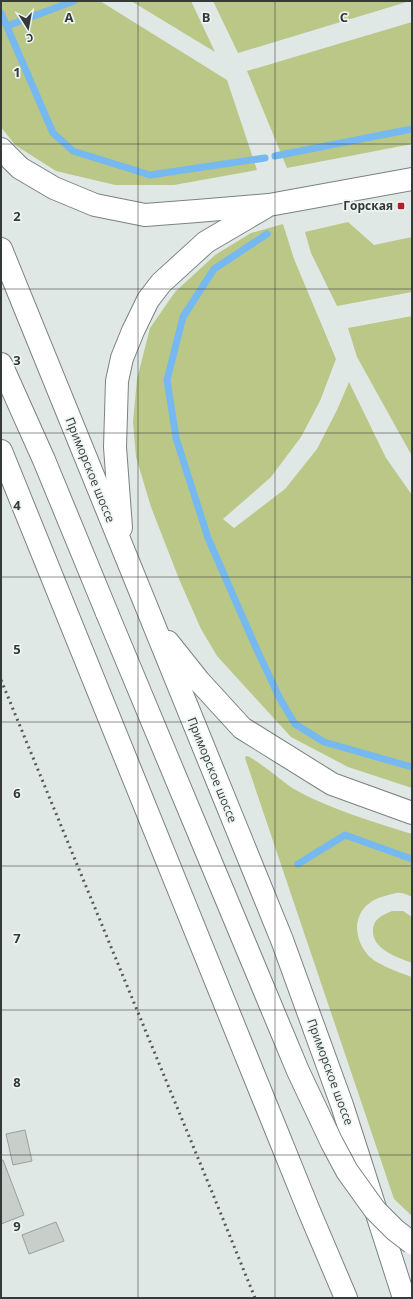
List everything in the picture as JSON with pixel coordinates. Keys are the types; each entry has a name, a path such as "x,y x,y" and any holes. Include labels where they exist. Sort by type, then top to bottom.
{"highway":[{"path":"1,149 20,168 54,188 95,205 144,215 198,212 269,205 412,179"},
{"path":"122,547 115,447 117,381 122,358 133,331 148,300 161,283 206,242 269,205"},
{"name":"Приморское шоссе","path":"1,249 282,940 342,1105 404,1298"},
{"path":"1,364 44,460 298,1071 347,1172 375,1210 394,1230 412,1243"},
{"path":"1,451 309,1211 346,1298"},
{"path":"153,624 199,681 242,728 332,784 412,813"}],"green space":[{"path":"1,1 100,1 227,80 257,170 174,185 115,185 56,171 15,145 1,127"},
{"path":"131,1 191,1 215,52"},
{"path":"213,1 410,1 238,53"},
{"path":"412,22 412,144 287,168 247,71"},
{"path":"348,222 374,245 412,237 412,292 337,306 311,253 305,232"},
{"path":"283,224 294,259 336,359 320,401 301,437 271,477 223,519 234,528 285,489 317,449 337,410 349,382 386,458 412,495 412,788 348,767 291,737 217,656 201,629 179,579 151,507 136,457 133,422 137,379 150,328 175,292 215,255 251,233"},
{"path":"412,316 412,456 357,357 348,328"},
{"path":"246,756 255,760 294,789 322,803 412,834 412,897 402,893 397,893 375,900 367,905 361,912 357,929 358,937 362,946 371,958 388,968 412,977 412,1216 394,1199 245,758"},
{"path":"392,911 403,911 412,917 412,963 386,951 376,942 373,936 375,922 380,917"}],"building":[{"path":"25,1130 32,1161 13,1165 6,1134"},
{"path":"1,1160 3,1160 24,1215 1,1224"},
{"path":"56,1222 64,1241 29,1254 22,1235"}],"waterway":[{"path":"7,26 74,1"},
{"path":"1,13 53,133 73,151 150,175 265,158"},
{"path":"275,156 412,129"},
{"path":"267,234 214,269 183,317 167,380 176,438 208,538 257,650 280,699 295,724 324,742 412,767"},
{"path":"298,864 345,835 412,859"}],"railway":[{"path":"1,680 255,1298"}],"place":[{"name":"Горская","path":"401,206"}]}
